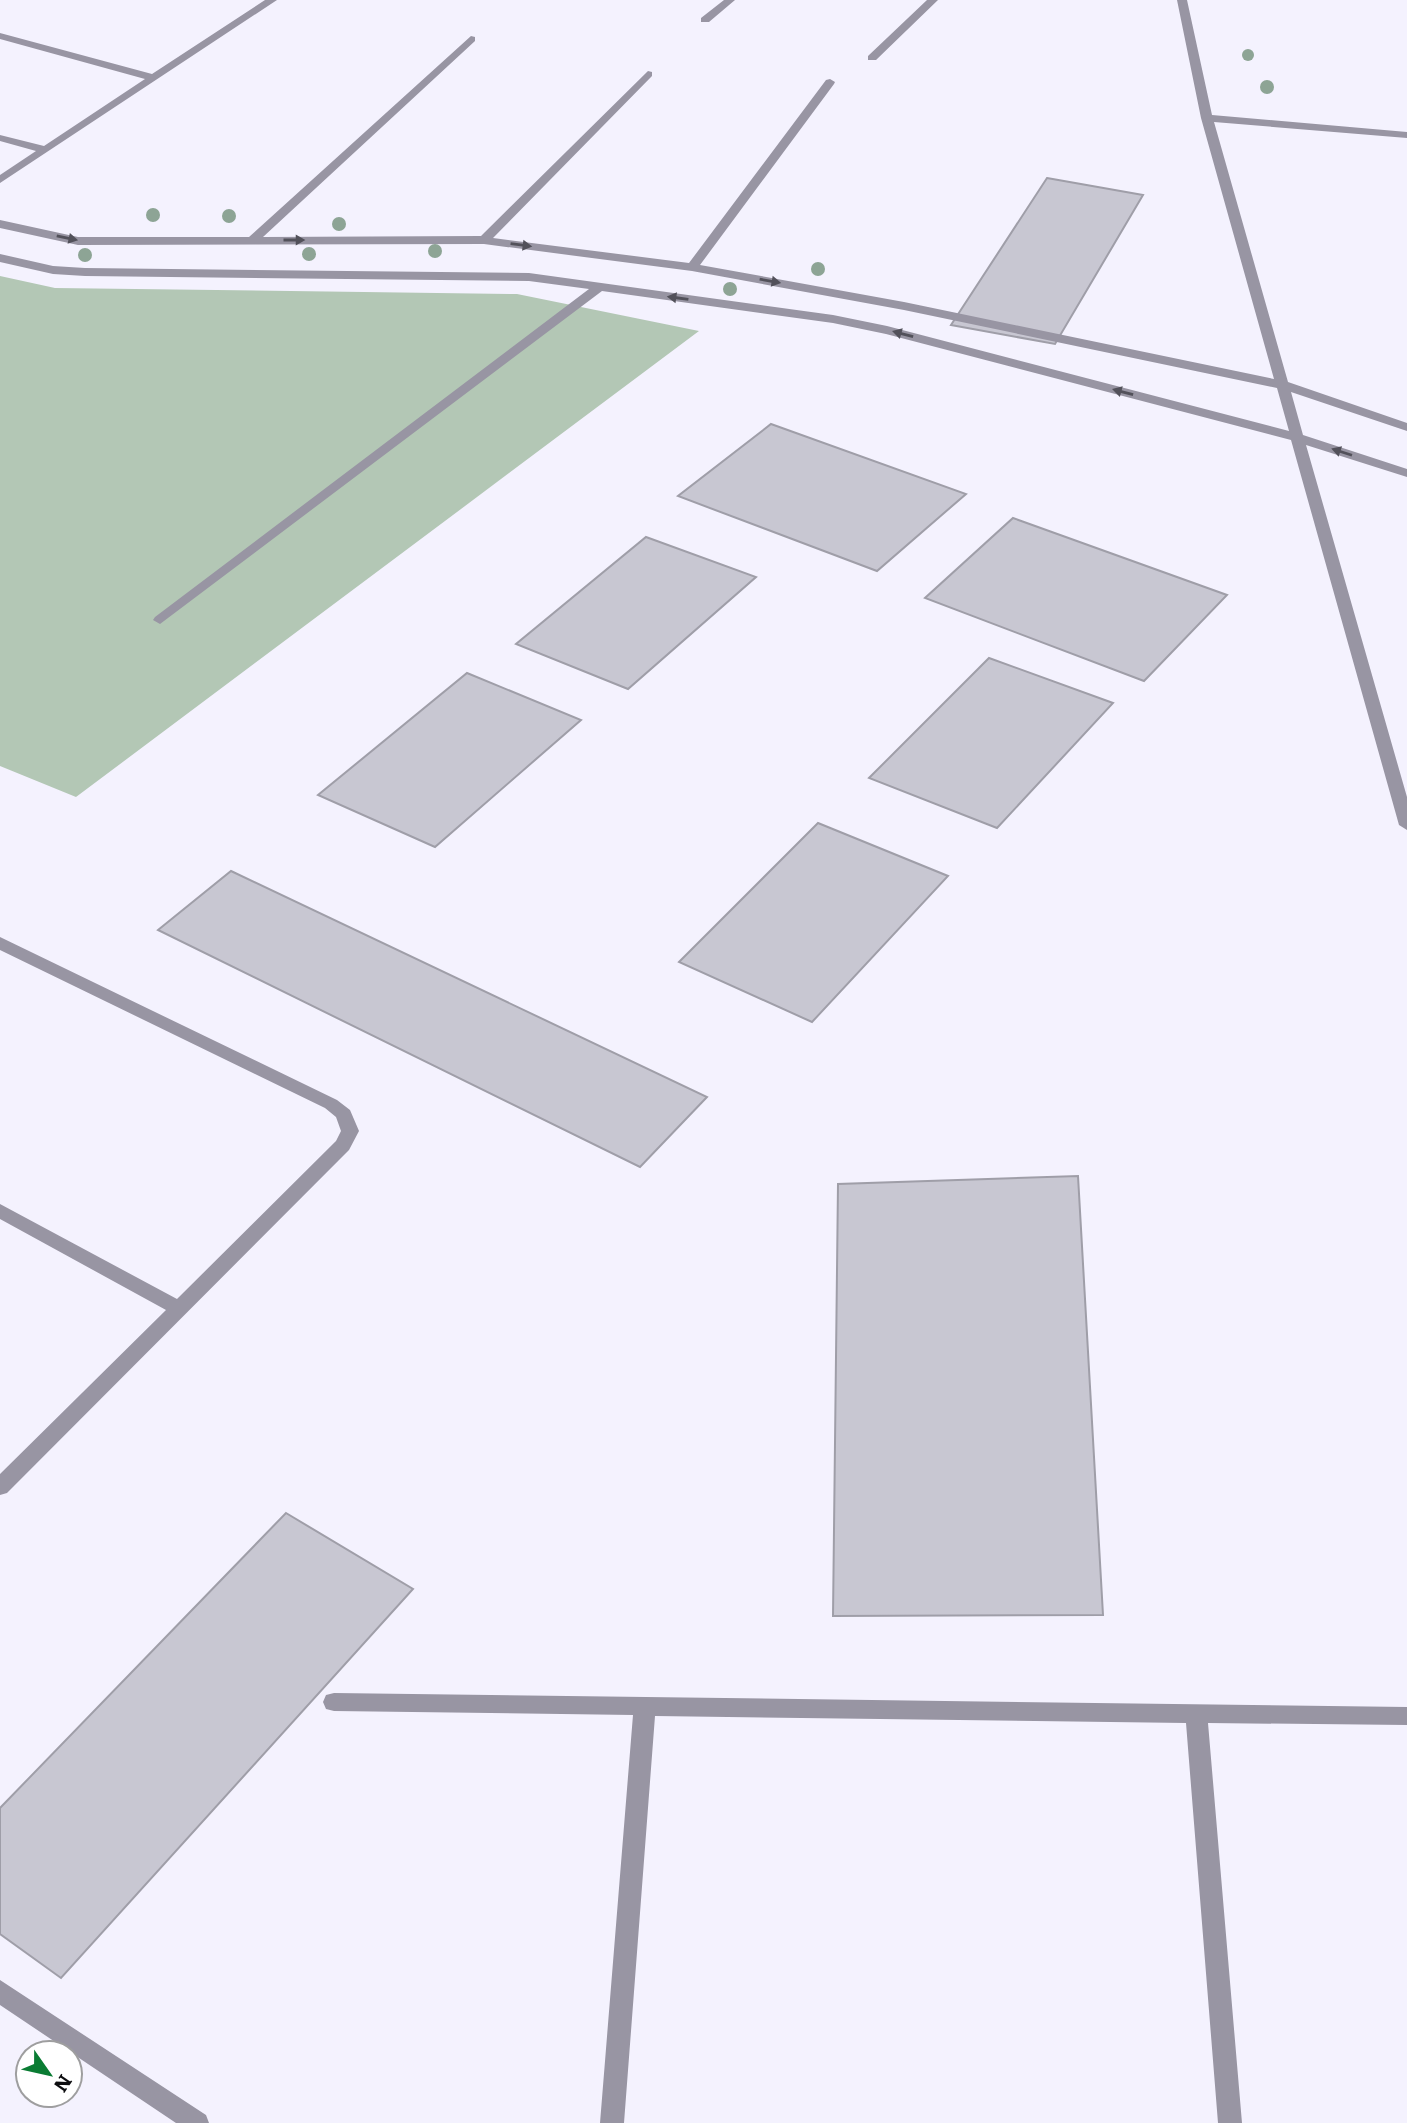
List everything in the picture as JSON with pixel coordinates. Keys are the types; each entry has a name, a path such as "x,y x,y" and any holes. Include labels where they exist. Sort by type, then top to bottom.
{"street":[{"path":"0,180 272,0"},
{"path":"705,20 730,0"},
{"path":"872,58 933,0"},
{"path":"1181,0 1207,118 1407,824"},
{"path":"0,36 154,78"},
{"path":"252,240 471,39"},
{"path":"484,240 648,74"},
{"path":"692,267 830,82"},
{"path":"1207,118 1407,135"},
{"path":"0,138 46,150"},
{"path":"0,224 78,241 484,240 692,267 904,306 1283,384 1407,427"},
{"path":"0,258 53,270 85,272 490,274 833,319 887,330 1299,439 1407,473"},
{"path":"160,620 599,287"},
{"path":"0,943 331,1104 344,1114 350,1130 343,1146 0,1488"},
{"path":"0,1211 180,1309"},
{"path":"334,1702 1407,1716"},
{"path":"612,2123 645,1706"},
{"path":"1196,1714 1230,2123"},
{"path":"0,1991 197,2123"}],"green space":[{"path":"0,276 55,288 517,294 699,331 76,797 0,766"}],"building":[{"path":"1047,178 1143,195 1055,344 951,325"},
{"path":"771,424 966,494 877,571 678,496"},
{"path":"1013,518 1227,595 1144,681 925,598"},
{"path":"646,537 756,577 628,689 516,644"},
{"path":"989,658 1113,703 997,828 869,778"},
{"path":"467,673 581,720 435,847 318,795"},
{"path":"818,823 948,876 812,1022 679,962"},
{"path":"231,871 707,1097 640,1167 158,930"},
{"path":"1078,1176 1103,1615 833,1616 838,1184"},
{"path":"286,1513 413,1589 61,1978 0,1934 0,1808"}]}
